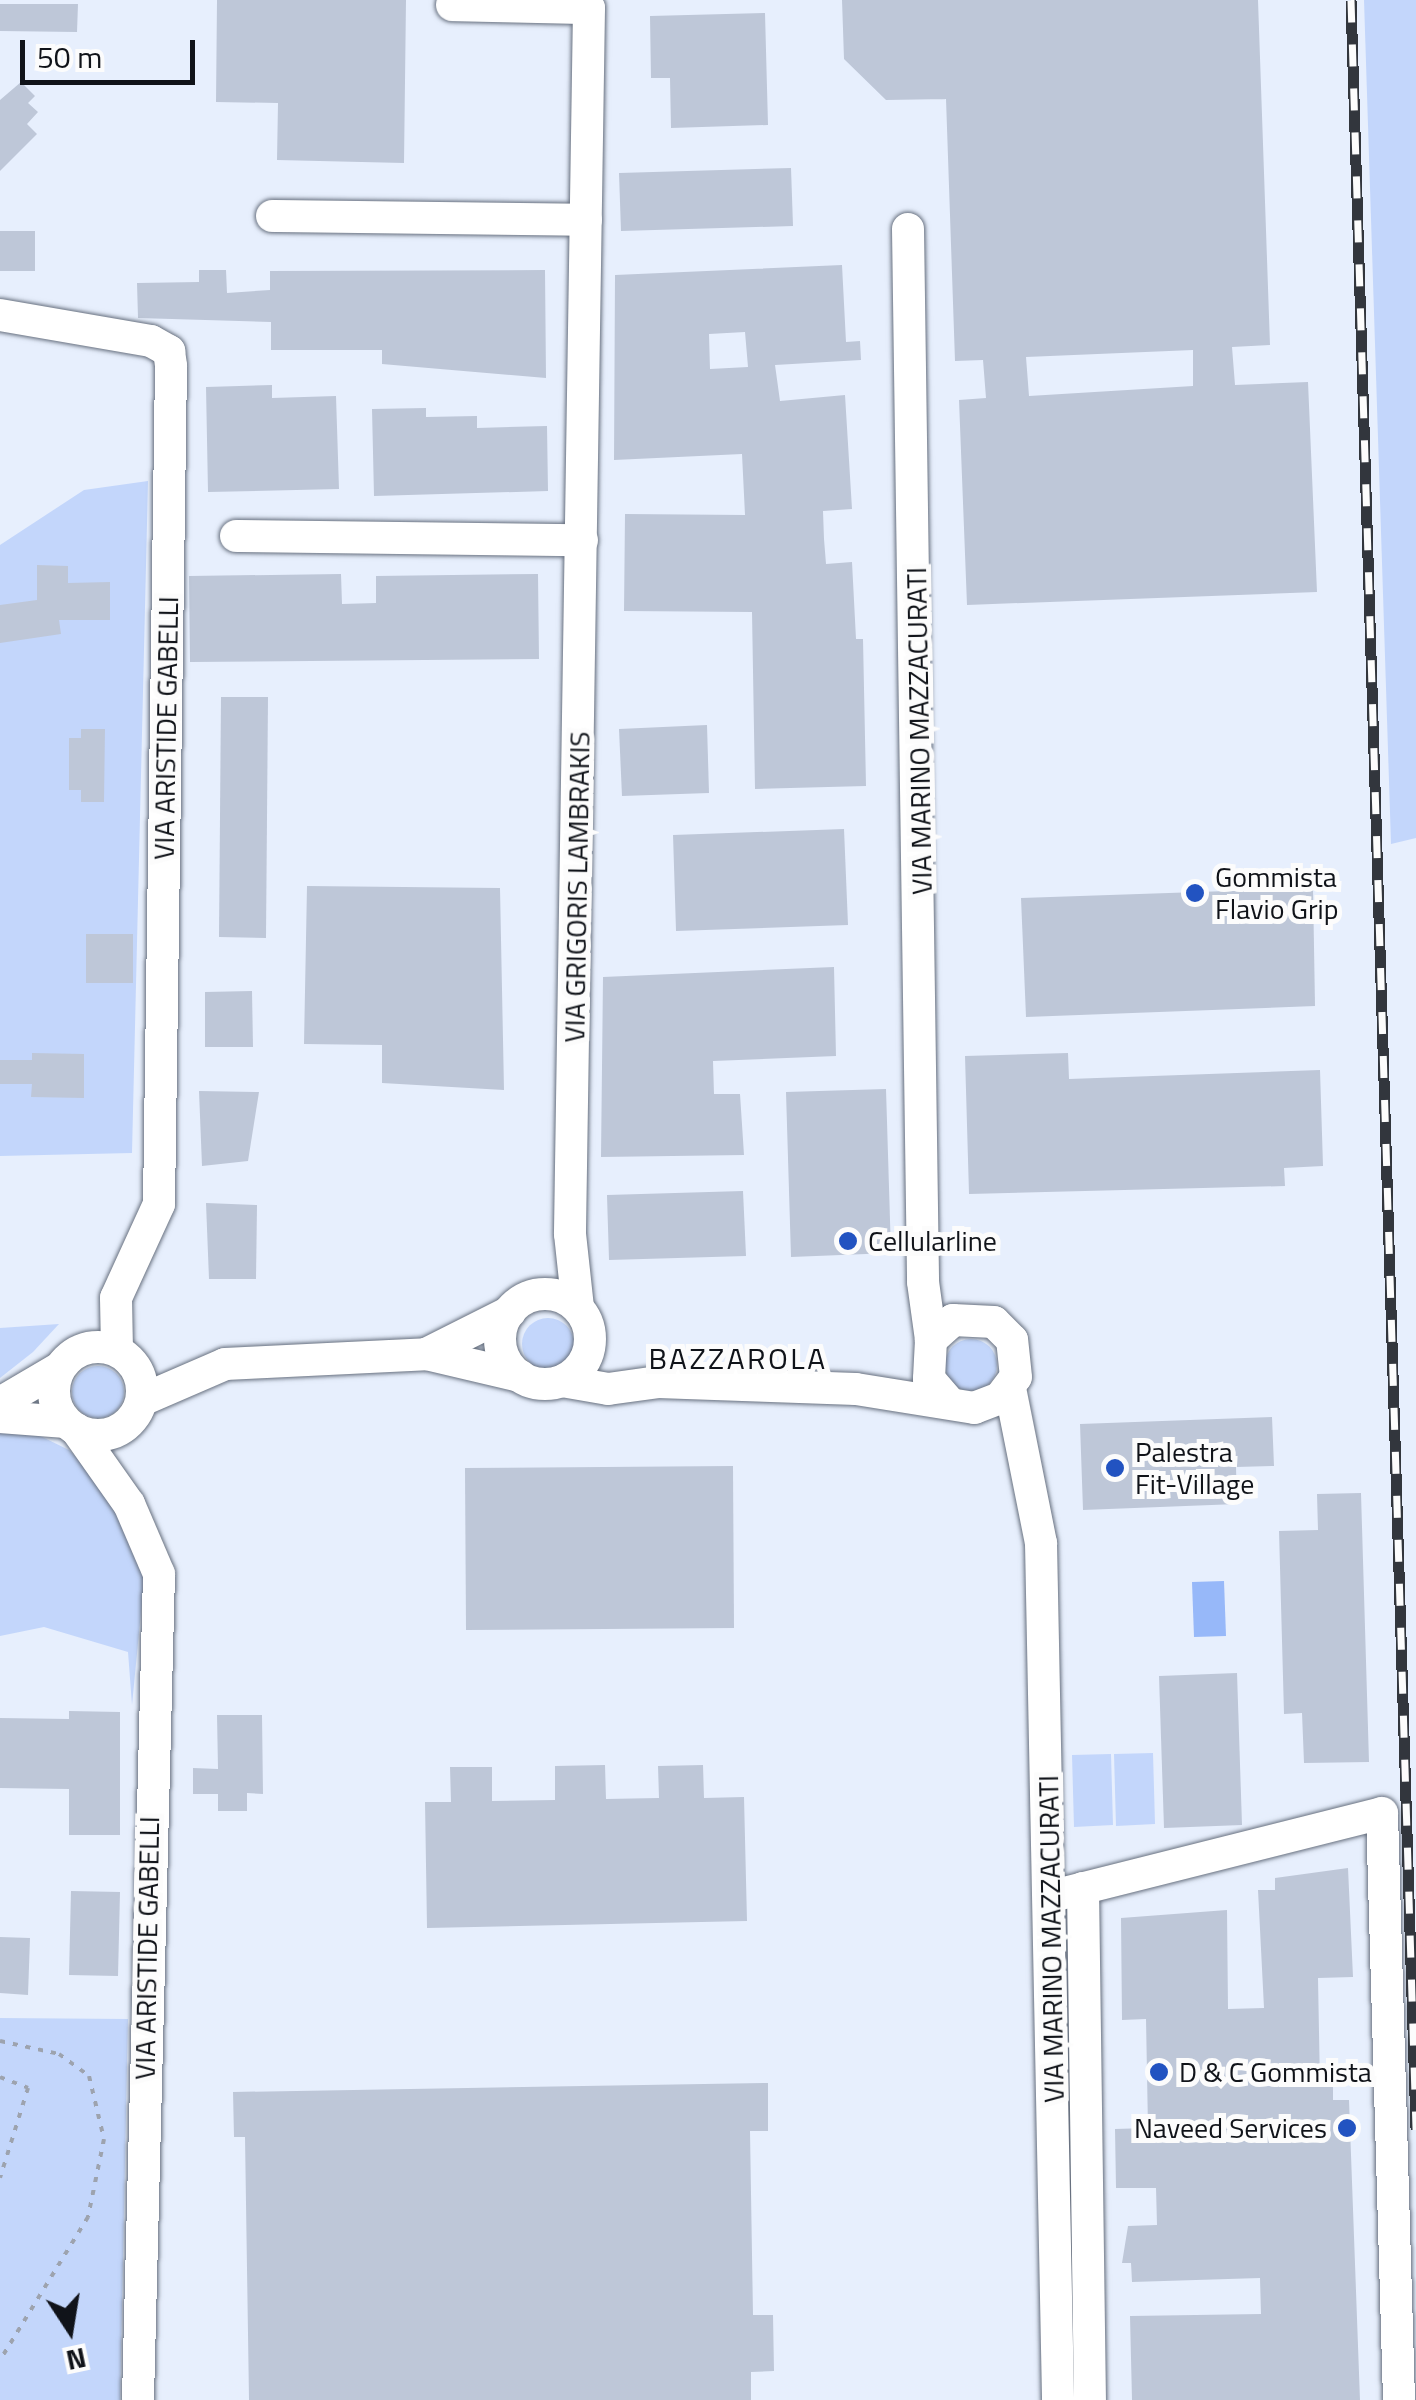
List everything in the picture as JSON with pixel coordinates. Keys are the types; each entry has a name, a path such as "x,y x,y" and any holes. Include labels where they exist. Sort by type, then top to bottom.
{"street":[{"name":"VIA GRIGORIS LAMBRAKIS","path":"452,5 589,8 570,1234 578,1308"},
{"path":"272,216 586,220"},
{"name":"VIA MARINO MAZZACURATI","path":"908,229 928,1234 923,1282 929,1379 961,1405 1033,1478"},
{"name":"VIA ARISTIDE GABELLI","path":"0,315 151,341 169,351 172,366 159,1204 114,1310 122,1354"},
{"path":"236,536 582,540"},
{"name":"VIA GRIGORIS LAMBRAKIS","path":"540,1294 570,1234"},
{"name":"VIA MARINO MAZZACURATI","path":"928,1234 938,1277 968,1316 994,1322 1012,1340 1018,1365 1010,1388 1033,1478 1067,1892 1072,2279"},
{"name":"VIA ARISTIDE GABELLI","path":"67,1361 98,1298 128,1272"},
{"path":"426,1354 540,1294 578,1308 590,1348 658,1382"},
{"path":"510,1312 500,1339 520,1376"},
{"path":"856,1389 968,1316"},
{"path":"562,1381 590,1348"},
{"path":"122,1354 141,1376 135,1412"},
{"path":"0,1403 67,1361 122,1354 225,1364 426,1354 520,1376 608,1388 658,1382 856,1389 961,1405 1010,1388"},
{"path":"67,1361 54,1396 71,1426"},
{"path":"0,1417 71,1426 103,1435 135,1412 225,1364"},
{"name":"VIA ARISTIDE GABELLI","path":"129,1504 135,1412"},
{"name":"VIA ARISTIDE GABELLI","path":"71,1426 129,1504 159,1574 138,2400"},
{"path":"1067,1892 1382,1813 1398,2400"},
{"path":"1058,2400 1072,2279"},
{"path":"1072,2279 1090,2400"}],"path":[{"path":"0,2041 59,2054 88,2076 104,2139 88,2217 0,2360"},
{"path":"0,2078 28,2088 0,2178"}],"shaded area":[{"path":"1364,0 1416,0 1416,838 1391,844"},
{"path":"148,481 132,1153 0,1156 0,545 84,490"},
{"path":"548,1318 566,1326 574,1344 566,1362 548,1370 530,1362 522,1344 530,1326"},
{"path":"59,1324 33,1352 0,1378 0,1328"},
{"path":"971,1339 989,1347 997,1365 989,1383 971,1391 953,1383 945,1365 953,1347"},
{"path":"98,1366 116,1374 124,1392 116,1410 98,1418 80,1410 72,1392 80,1374"},
{"path":"0,1431 32,1432 69,1450 90,1471 139,1553 144,1581 132,1705 128,1652 44,1627 0,1636"},
{"path":"1153,1753 1155,1824 1116,1826 1114,1754"},
{"path":"1111,1754 1113,1825 1074,1827 1072,1755"},
{"path":"0,2018 128,2019 120,2400 0,2400"}],"water":[{"path":"1224,1581 1226,1636 1194,1637 1192,1582"}],"building":[{"path":"217,0 406,0 404,163 277,160 278,103 216,102"},
{"path":"842,0 1258,0 1270,345 1232,347 1235,385 1308,382 1317,592 967,605 959,400 986,398 983,360 955,361 946,99 886,100 844,59","holes":["1193,350 1193,386 1029,396 1026,357"]},
{"path":"0,4 78,4 77,32 0,31"},
{"path":"765,13 768,125 671,128 670,78 651,78 650,16"},
{"path":"21,82 35,96 28,103 38,112 27,124 37,134 0,171 0,100"},
{"path":"791,168 793,226 621,231 619,173"},
{"path":"0,231 35,231 35,271 0,271"},
{"path":"842,265 846,342 860,341 861,360 775,365 780,401 845,395 852,509 823,511 824,539 826,564 852,562 856,639 863,639 866,786 755,789 752,612 624,611 625,514 745,515 742,454 614,460 615,275","holes":["745,332 748,367 710,369 709,334"]},
{"path":"199,270 226,270 227,293 270,290 270,271 545,270 546,378 382,364 382,350 271,350 271,322 138,318 137,283 199,282"},
{"path":"272,385 272,398 336,396 339,489 208,492 206,387"},
{"path":"426,408 426,417 477,416 477,428 547,426 548,491 374,496 372,409"},
{"path":"37,565 68,566 68,583 110,582 110,620 59,620 61,634 0,643 0,605 37,600"},
{"path":"341,574 342,604 376,603 376,576 538,574 539,659 190,662 189,576"},
{"path":"221,697 268,697 266,938 219,937"},
{"path":"707,725 709,793 622,796 619,729"},
{"path":"81,729 105,729 104,802 81,802 81,790 69,790 69,738 81,738"},
{"path":"844,829 848,925 676,931 673,835"},
{"path":"307,886 500,888 504,1090 382,1083 382,1045 304,1044"},
{"path":"1313,888 1315,1006 1026,1017 1021,898"},
{"path":"86,934 133,934 133,983 86,983"},
{"path":"834,967 836,1056 713,1061 714,1094 740,1094 744,1155 601,1157 603,977"},
{"path":"252,991 253,1047 205,1047 205,992"},
{"path":"32,1053 84,1054 84,1098 31,1097 32,1084 0,1084 0,1060 32,1060"},
{"path":"1068,1053 1069,1079 1320,1070 1323,1166 1284,1168 1285,1186 969,1194 965,1056"},
{"path":"886,1089 891,1253 791,1257 786,1092"},
{"path":"199,1091 259,1092 248,1161 202,1166"},
{"path":"743,1191 746,1256 609,1260 607,1195"},
{"path":"206,1203 257,1205 256,1279 209,1279"},
{"path":"1272,1417 1274,1466 1236,1467 1237,1504 1083,1510 1080,1424"},
{"path":"733,1466 734,1628 466,1630 465,1468"},
{"path":"1361,1493 1369,1762 1304,1763 1302,1713 1284,1714 1279,1531 1318,1530 1317,1494"},
{"path":"1237,1673 1242,1825 1164,1828 1159,1676"},
{"path":"69,1711 120,1712 120,1835 69,1835 69,1789 0,1788 0,1718 69,1719"},
{"path":"217,1715 262,1715 263,1794 247,1793 247,1811 218,1811 218,1794 193,1794 193,1768 218,1769"},
{"path":"605,1765 606,1799 659,1798 658,1766 703,1765 704,1798 744,1797 747,1921 427,1928 425,1802 451,1802 450,1767 492,1767 492,1801 555,1800 555,1766"},
{"path":"1348,1868 1353,1977 1318,1978 1320,2085 1333,2085 1333,2100 1349,2100 1360,2400 1132,2400 1130,2316 1261,2314 1260,2278 1132,2282 1131,2263 1122,2263 1128,2226 1157,2225 1156,2188 1116,2188 1115,2129 1148,2128 1146,2019 1122,2020 1121,1918 1227,1910 1228,2009 1264,2008 1258,1890 1275,1890 1275,1878"},
{"path":"71,1891 120,1892 118,1976 69,1975"},
{"path":"0,1937 30,1938 28,1995 0,1993"},
{"path":"768,2083 768,2131 750,2131 753,2315 773,2315 774,2371 751,2372 751,2400 249,2400 245,2137 234,2137 233,2092"}],"railway":[{"path":"1351,0 1416,2129"}],"place":[{"name":"Gommista Flavio Grip","path":"1195,893"},
{"name":"Cellularline","path":"848,1241"},
{"name":"Palestra Fit-Village","path":"1115,1468"},
{"name":"D & C Gommista","path":"1159,2072"},
{"name":"Naveed Services","path":"1347,2128"}],"district":[{"name":"BAZZAROLA","path":"738,1358"}]}
